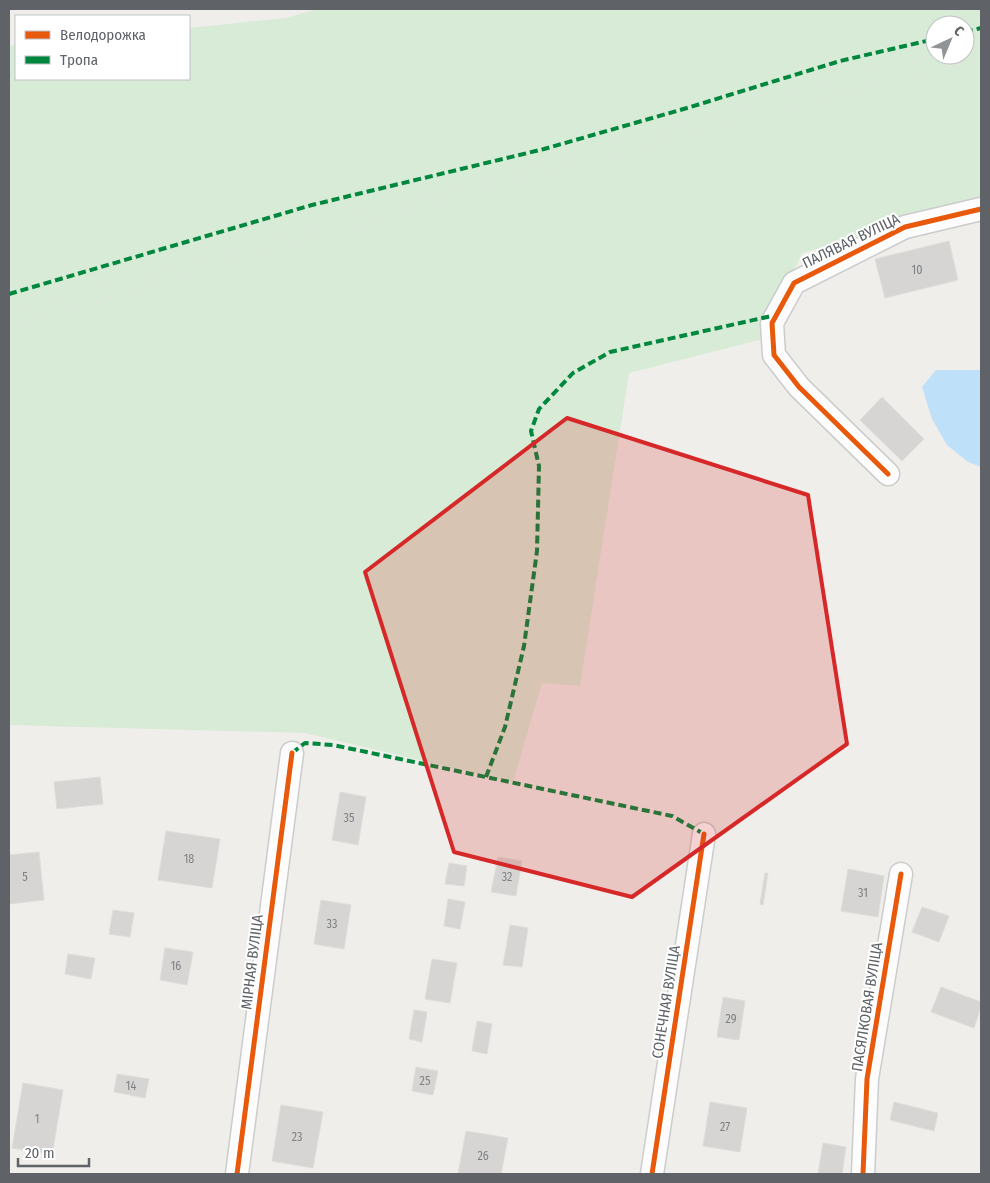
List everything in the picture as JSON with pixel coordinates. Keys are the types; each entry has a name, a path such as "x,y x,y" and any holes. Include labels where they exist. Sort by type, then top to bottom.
{"street":[{"name":"ПАЛЯВАЯ ВУЛІЦА","path":"888,474 799,387 774,355 772,323 794,283 905,227 981,209"},
{"name":"МІРНАЯ ВУЛІЦА","path":"237,1174 292,753"},
{"name":"СОНЕЧНАЯ ВУЛІЦА","path":"652,1174 704,834"},
{"name":"ПАСЯЛКОВАЯ ВУЛІЦА","path":"863,1174 867,1079 901,874"}],"highlighted area":[{"path":"567,418 808,495 847,744 632,897 454,852 365,572"}],"green space":[{"path":"317,9 981,9 981,203 802,253 763,339 629,373 580,686 542,683 513,782 305,733 9,725 9,46 15,45 15,80 190,80 190,28 286,18"}],"water":[{"path":"936,370 981,370 981,467 968,462 947,445 932,419 922,387"}],"building":[{"path":"949,241 958,280 885,298 875,259"},
{"path":"882,397 924,439 902,461 860,420"},
{"path":"100,777 103,804 57,809 54,782"},
{"path":"340,792 366,797 358,845 332,840"},
{"path":"166,831 220,839 212,888 158,880"},
{"path":"39,852 44,900 9,904 9,855"},
{"path":"498,857 522,861 516,896 491,892"},
{"path":"449,863 467,866 464,886 445,884"},
{"path":"848,869 884,876 878,917 841,911"},
{"path":"765,873 768,873 763,905 760,904"},
{"path":"448,899 465,902 460,929 444,926"},
{"path":"321,900 351,905 344,949 314,944"},
{"path":"922,907 949,916 939,942 912,932"},
{"path":"113,910 134,913 130,937 109,934"},
{"path":"510,925 528,928 522,967 503,965"},
{"path":"165,948 193,952 187,985 160,980"},
{"path":"68,954 95,958 91,979 65,974"},
{"path":"432,959 457,963 450,1003 425,999"},
{"path":"941,987 981,1002 974,1028 931,1012"},
{"path":"723,997 745,1001 739,1040 717,1037"},
{"path":"414,1010 427,1012 422,1042 409,1039"},
{"path":"477,1021 492,1024 487,1054 472,1051"},
{"path":"416,1067 438,1071 433,1095 412,1091"},
{"path":"117,1074 149,1079 145,1098 114,1092"},
{"path":"23,1083 63,1090 52,1155 12,1148"},
{"path":"710,1102 747,1108 740,1152 703,1146"},
{"path":"894,1102 938,1113 934,1131 890,1120"},
{"path":"281,1105 323,1112 313,1168 272,1161"},
{"path":"466,1131 508,1138 501,1174 458,1174"},
{"path":"823,1143 846,1147 842,1174 818,1174"}],"railway":[{"path":"975,46 981,45"},
{"path":"9,315 836,80 925,58"},
{"path":"9,327 453,198 919,73 981,59"}],"marked path":[{"path":"975,30 981,28"},
{"path":"9,294 312,205 544,149 840,61 925,41"},
{"path":"486,777 505,727 524,646 537,551 539,466 531,431 539,409 573,373 610,352 776,315"},
{"path":"292,753 305,743 333,745 672,816 704,834"}],"cycle path":[{"path":"888,474 799,387 774,355 772,323 794,283 905,227 981,209"},
{"path":"237,1174 292,753"},
{"path":"652,1174 704,834"},
{"path":"863,1174 867,1079 901,874"}]}
